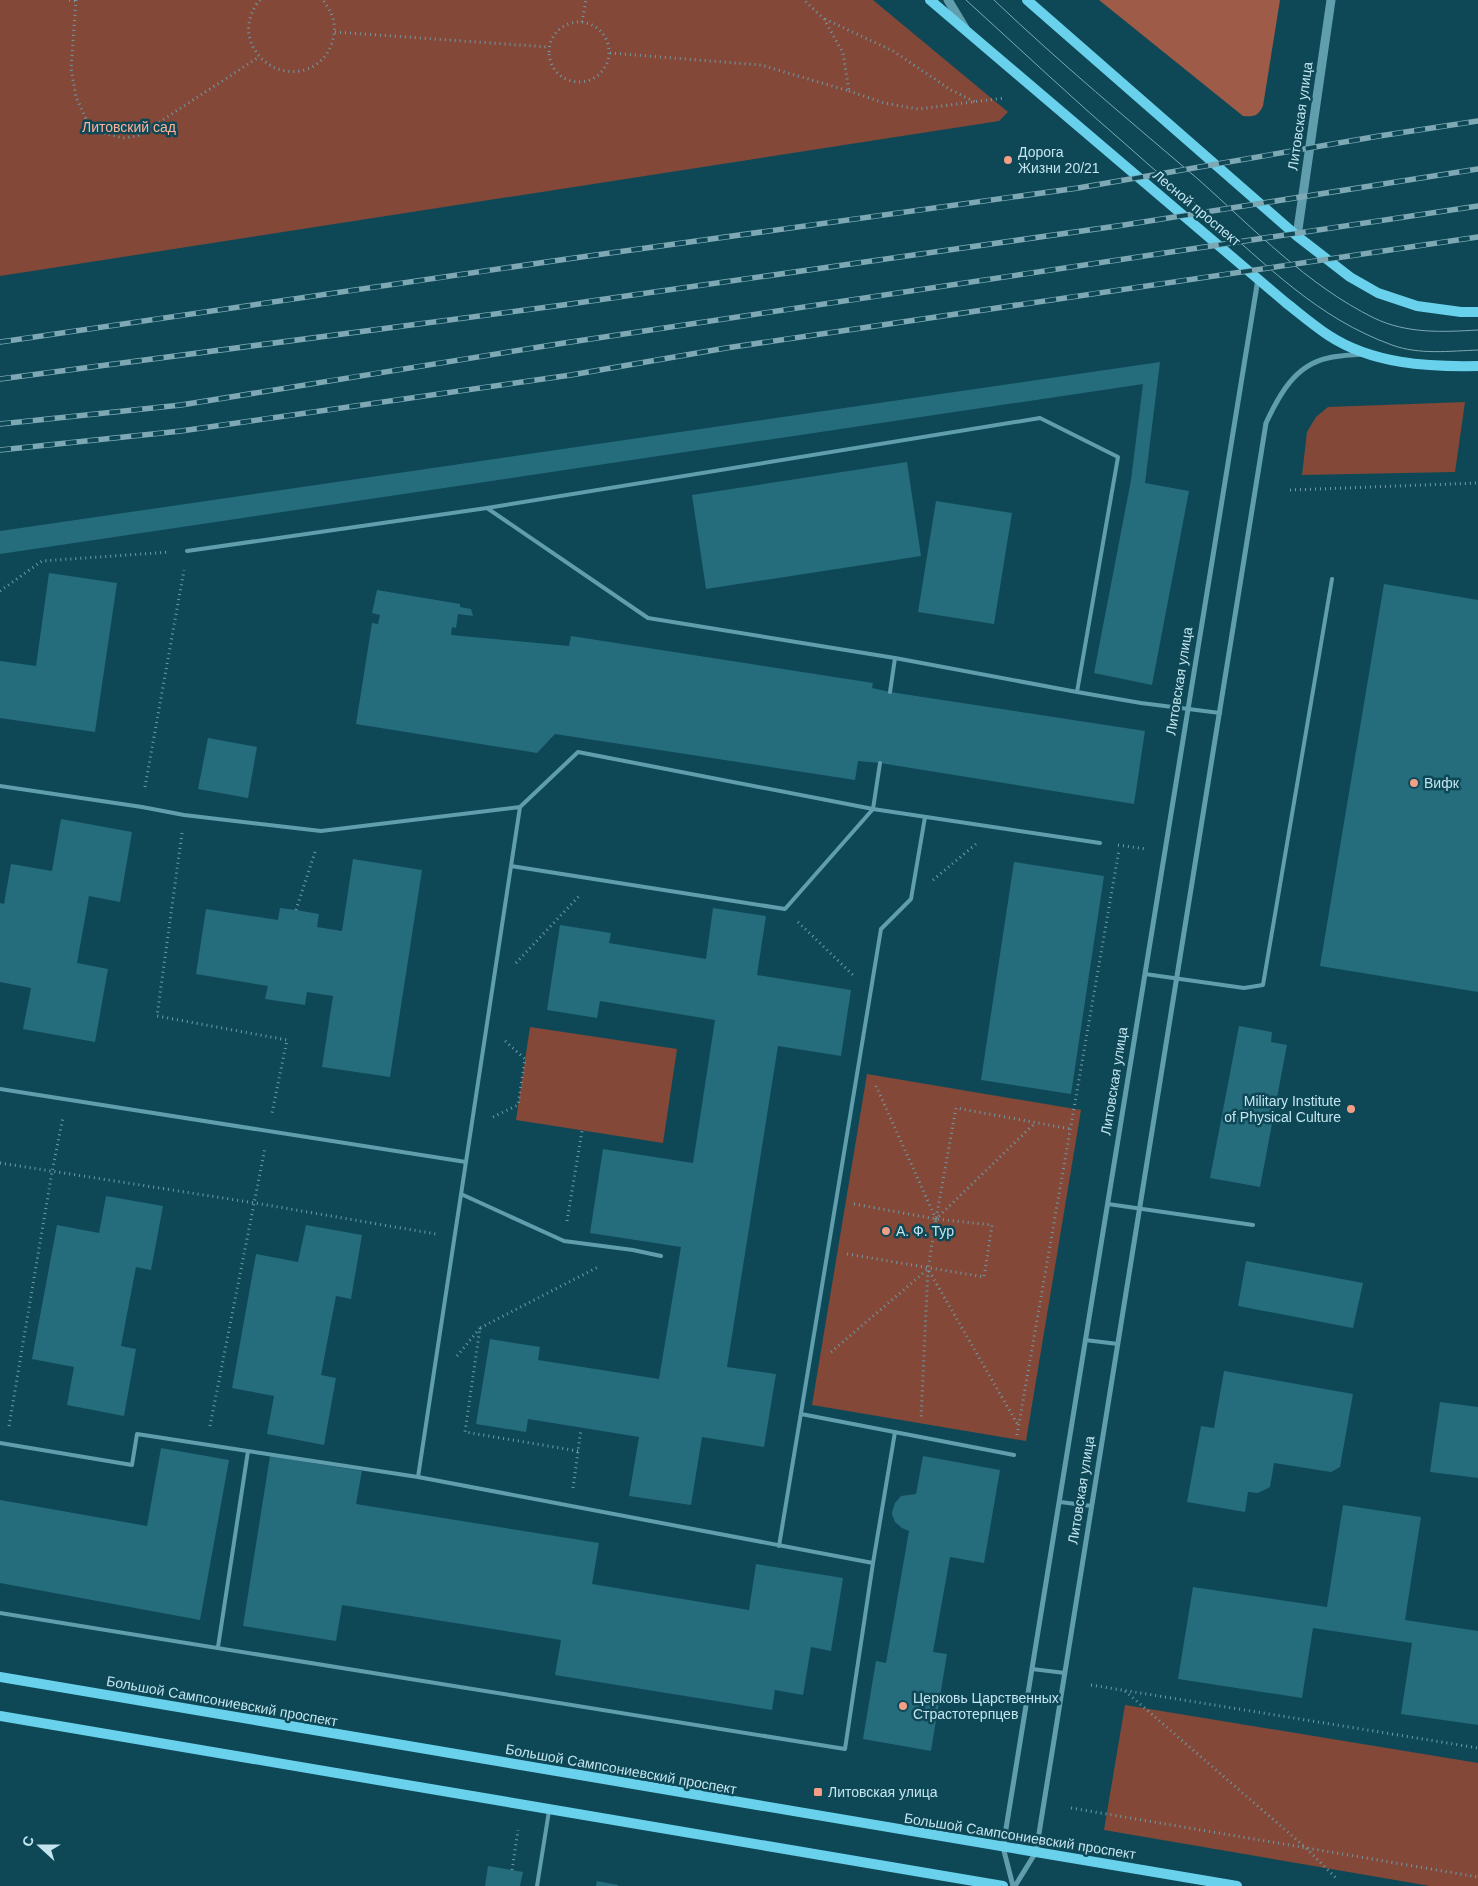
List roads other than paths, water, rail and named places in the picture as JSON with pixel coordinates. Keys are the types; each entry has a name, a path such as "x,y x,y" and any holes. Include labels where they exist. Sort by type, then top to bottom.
{"main road":[{"name":"Лесной проспект","path":"930,0 1285,302 1329,336 1366,354 1400,362 1436,366 1478,366"},
{"path":"1027,0 1296,236 1350,277 1378,293 1417,306 1461,312 1478,312"},
{"name":"Большой Сампсониевский проспект","path":"0,1677 1237,1886"},
{"path":"0,1716 998,1886"}],"street":[{"path":"948,0 966,30"},
{"name":"Литовская улица","path":"1296,236 1332,0"},
{"name":"Литовская улица","path":"1014,1886 1003,1847 1258,278"},
{"name":"Литовская улица","path":"1014,1886 1036,1852 1266,423 1278,397 1290,381 1305,367 1327,358 1366,354"}],"lane":[{"path":"187,551 487,508 1040,418 1118,457 1077,692"},
{"path":"487,508 648,618 895,658 1077,692 1220,713"},
{"path":"1145,974 1244,988 1263,985 1332,579"},
{"path":"890,692 895,658"},
{"path":"0,786 184,815 321,831 520,807 578,752 873,809 1100,843"},
{"path":"511,866 785,909 873,809 880,763"},
{"path":"418,1477 520,807"},
{"path":"779,1546 881,929 911,899 925,817"},
{"path":"0,1090 466,1162"},
{"path":"461,1194 564,1241 633,1250 661,1256"},
{"path":"1108,1204 1253,1225"},
{"path":"1085,1340 1118,1344"},
{"path":"801,1414 1014,1455"},
{"path":"0,1613 845,1749 895,1432"},
{"path":"0,1443 132,1465 137,1434 418,1477 873,1563"},
{"path":"218,1647 248,1451"},
{"path":"1060,1502 1092,1506"},
{"path":"1032,1669 1066,1673"},
{"path":"537,1886 550,1809"}],"tram line":[{"path":"966,0 1150,166 1294,289 1316,305 1365,334 1402,348 1435,352 1478,350"},
{"path":"994,0 1282,255 1326,289 1374,318 1399,327 1425,331 1478,330"}],"railway":[{"path":"0,342 567,259 1078,188 1379,136 1478,121"},
{"path":"0,379 563,305 1124,225 1478,169"},
{"path":"0,424 181,405 564,343 1478,206"},
{"path":"0,450 181,431 571,375 726,348 1478,237"}],"place":[{"name":"Дорога Жизни 20/21","path":"1008,160"},
{"name":"Вифк","path":"1414,783"},
{"name":"Military Institute of Physical Culture","path":"1351,1109"},
{"name":"А. Ф. Тур","path":"886,1231"},
{"name":"Церковь Царственных Страстотерпцев","path":"903,1706"},
{"name":"Литовская улица","path":"818,1792"}],"park label":[{"name":"Литовский сад","path":"129,127"}]}
